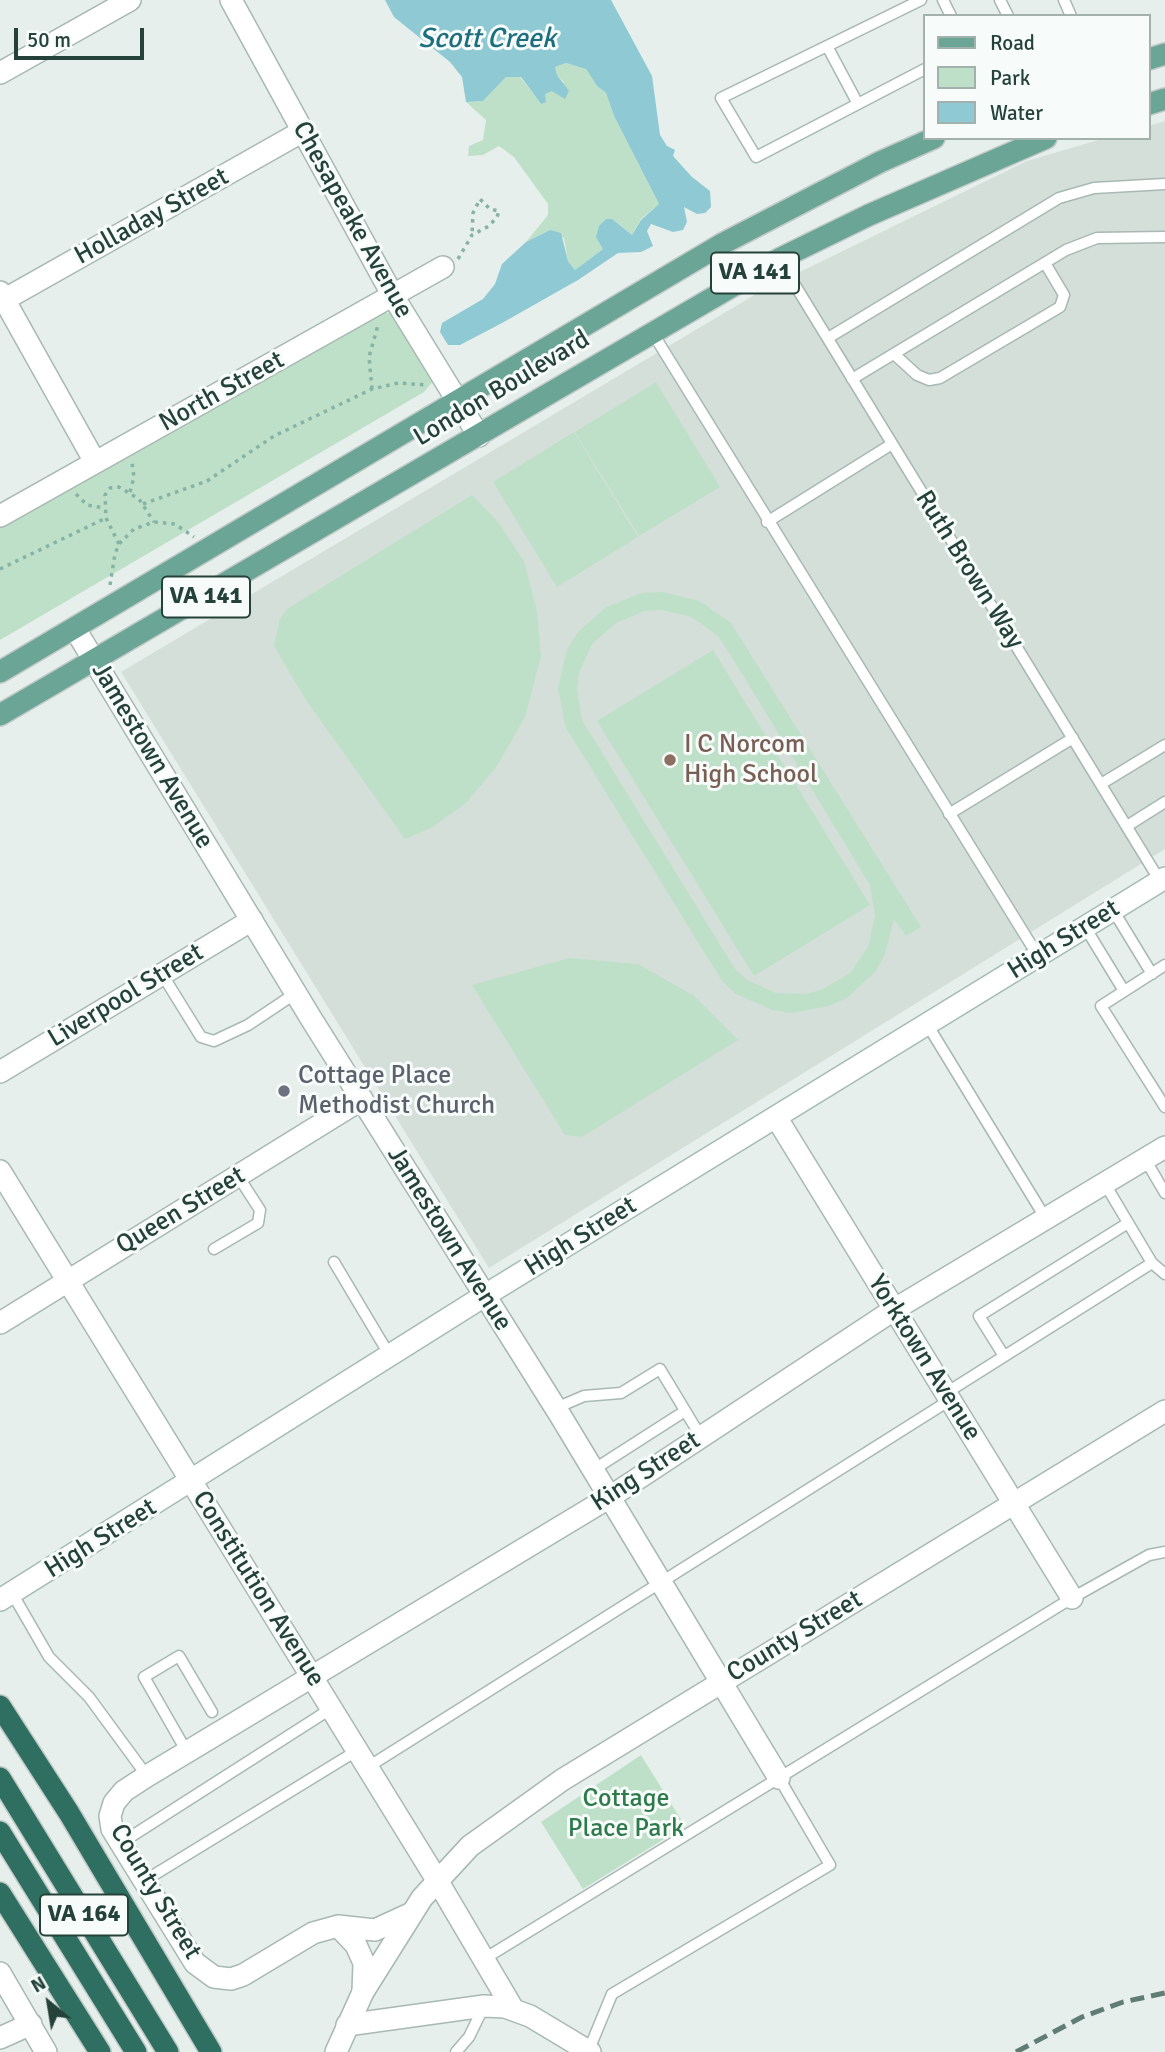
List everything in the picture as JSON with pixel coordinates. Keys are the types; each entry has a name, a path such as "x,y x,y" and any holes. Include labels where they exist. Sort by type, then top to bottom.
{"highway":[{"path":"0,1706 109,1880 211,2052"},
{"name":"VA 164","path":"0,1778 168,2052"},
{"name":"VA 164","path":"0,1832 136,2052"},
{"path":"0,1893 100,2052"}],"main road":[{"name":"London Boulevard","path":"0,673 456,399 722,244 859,172 930,140"},
{"name":"London Boulevard","path":"0,715 779,259 919,192 1041,140"}],"street":[{"path":"0,73 130,0"},
{"name":"Chesapeake Avenue","path":"231,0 394,296 479,436"},
{"name":"Holladay Street","path":"1,298 303,131"},
{"name":"North Street","path":"0,516 443,267"},
{"path":"1,298 95,462"},
{"name":"Jamestown Avenue","path":"75,629 296,993 556,1408 779,1778"},
{"name":"High Street","path":"6,1597 193,1482 484,1296 1162,880"},
{"name":"Liverpool Street","path":"0,1072 251,920"},
{"name":"Queen Street","path":"0,1323 362,1099"},
{"name":"Yorktown Avenue","path":"776,1117 1072,1598"},
{"name":"King Street","path":"124,1791 610,1497 895,1310 1165,1147"},
{"name":"Constitution Avenue","path":"0,1171 363,1758 513,2009"},
{"name":"County Street","path":"336,2052 363,1992 412,1913 437,1880 470,1846 518,1810 721,1681 1165,1411"},
{"name":"County Street","path":"124,1791 110,1816 112,1829 195,1964 214,1977 231,1979 243,1975 313,1933 338,1926 375,1930 412,1913"},
{"path":"338,1926 356,1945 364,1963 363,1992"},
{"path":"0,1973 46,2052"},
{"path":"347,2025 484,2006 513,2009 589,2052"},
{"path":"0,2038 31,2024"}],"lane":[{"path":"921,0 721,97 756,157 923,70"},
{"path":"827,46 858,104"},
{"path":"828,338 1059,198 1094,188 1165,184"},
{"path":"852,379 1045,263 1097,238 1165,237"},
{"name":"Ruth Brown Way","path":"779,259 1126,826 1162,880"},
{"path":"894,354 917,375 929,380 940,378 1060,306 1064,295 1045,263"},
{"path":"652,332 767,522 1038,956"},
{"path":"767,522 892,444"},
{"path":"949,814 1073,738"},
{"path":"1101,785 1165,745"},
{"path":"1126,826 1165,802"},
{"path":"1113,910 1152,974"},
{"path":"1085,927 1124,991"},
{"path":"1165,965 1101,1006 1165,1107"},
{"path":"162,974 201,1037 215,1041 248,1025 296,993"},
{"path":"927,1024 1046,1219"},
{"path":"1145,1159 1165,1193"},
{"path":"214,1249 258,1223 260,1210 239,1176"},
{"path":"1105,1184 1152,1263 1165,1274"},
{"path":"1004,1356 979,1316 1128,1223"},
{"path":"334,1262 390,1356"},
{"path":"144,1881 363,1758 662,1583 948,1396 1004,1356 1152,1263"},
{"path":"556,1408 584,1396 621,1394 660,1369 701,1437"},
{"path":"593,1470 685,1412"},
{"path":"484,1959 1072,1598 1149,1555 1165,1552"},
{"path":"6,1597 50,1657 89,1697 147,1776"},
{"path":"187,1752 144,1677 179,1656 212,1712"},
{"path":"121,1843 332,1708"},
{"path":"589,2052 612,1994 830,1865 779,1778"},
{"path":"456,2052 469,2037 484,2006"}],"path":[{"path":"443,267 448,274 472,235 473,213 480,199 490,209 499,211 489,226 472,235"},
{"path":"372,389 371,346 378,326 391,308 394,296"},
{"path":"143,504 207,481 274,436 372,389 384,385 413,383 428,386 456,399"},
{"path":"127,444 134,473 130,492"},
{"path":"64,480 84,503 104,508"},
{"path":"120,544 106,518 104,508 105,495 110,488 119,487 130,492 143,504 154,523"},
{"path":"0,569 106,518"},
{"path":"111,608 111,572 120,544 134,529 154,523 175,524 208,550"}],"shaded area":[{"name":"I C Norcom High School","path":"1165,121 1165,849 489,1268 121,672 761,291 1027,161 1098,140 1151,140 1151,125"}],"green space":[{"path":"566,63 586,69 597,86 606,93 614,116 659,204 641,219 632,235 612,219 603,249 575,270 568,261 564,238 550,230 526,242 548,215 548,204 514,157 499,146 483,155 468,156 469,146 483,140 486,120 466,102 483,101 506,77 520,77 541,104 544,94 564,83 557,75 555,67"},
{"path":"383,313 400,313 435,379 424,392 0,640 0,527"},
{"path":"656,382 720,487 639,536 575,432"},
{"path":"574,432 638,537 557,587 493,482"},
{"path":"472,495 499,523 524,561 537,611 541,656 525,717 497,766 466,803 431,828 405,839 304,697 274,646 280,619 287,609"},
{"path":"662,592 700,601 731,623 921,927 906,936 894,919 885,954 876,971 847,998 829,1006 791,1013 772,1010 736,994 722,981 565,726 558,688 567,650 577,633 606,607 642,593","holes":["661,610 692,617 718,636 727,649 870,885 875,916 868,947 850,973 823,989 807,994 776,993 747,980 735,969 582,720 577,689 579,673 592,644 616,623 645,611"]},
{"path":"713,650 870,905 754,976 597,721"},
{"path":"569,958 638,964 693,995 738,1040 582,1137 565,1135 472,985"},
{"name":"Cottage Place Park","path":"641,1755 685,1826 583,1889 541,1822"}],"water":[{"name":"Scott Creek","path":"385,0 611,0 652,76 660,135 667,146 675,150 673,156 692,177 710,191 711,207 705,213 697,214 684,207 687,222 683,230 673,232 651,224 647,231 653,246 641,252 618,253 578,280 502,323 460,345 448,345 440,332 442,323 483,299 495,284 502,264 526,242 550,230 561,233 568,261 575,270 603,249 596,237 599,226 606,219 612,219 632,235 641,220 659,204 614,116 606,93 597,86 586,69 566,63 555,67 557,75 569,91 565,99 552,91 545,94 546,102 541,104 521,77 506,77 483,101 466,102 462,77 450,62 394,17"}],"railway":[{"path":"1016,2052 1082,2017 1123,2002 1165,1993"}],"place":[{"name":"I C Norcom High School","path":"670,760"},
{"name":"Cottage Place Methodist Church","path":"284,1091"}]}
